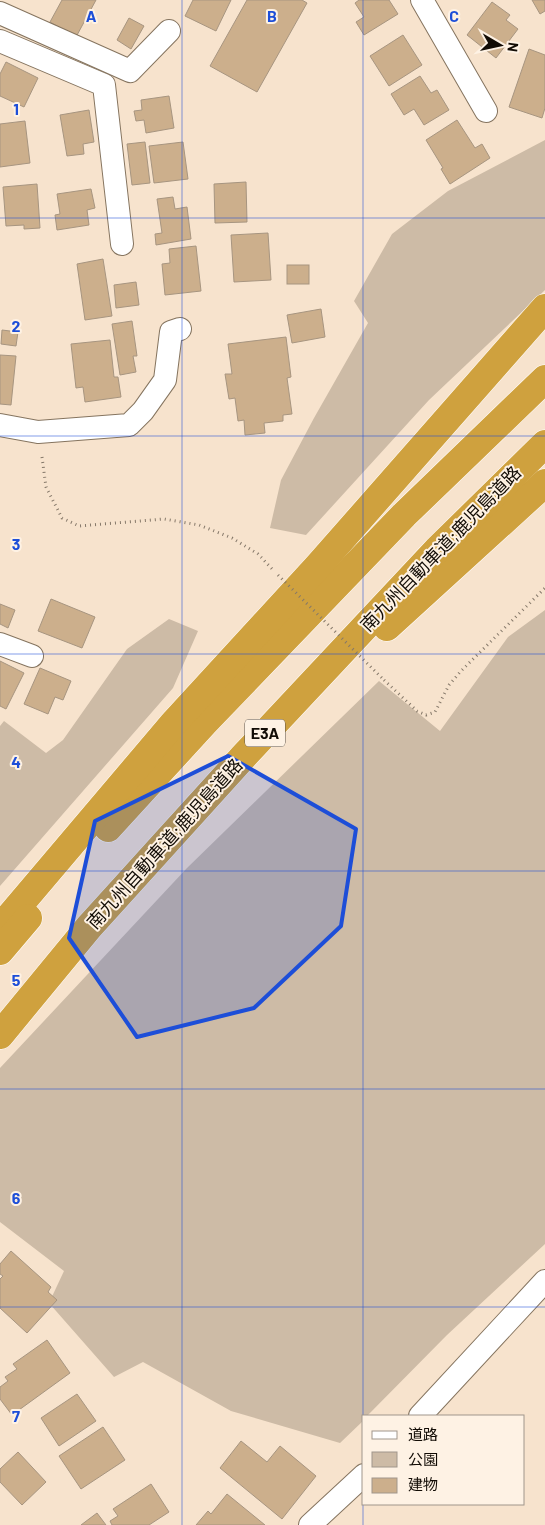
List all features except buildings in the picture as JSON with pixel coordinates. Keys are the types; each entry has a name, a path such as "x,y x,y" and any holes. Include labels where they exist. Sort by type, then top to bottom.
{"highway":[{"path":"0,928 172,725 318,566 545,308"},
{"path":"0,951 49,894 205,722 404,515 545,379"},
{"name":"南九州自動車道;鹿児島道路","path":"0,1035 89,927 243,757 437,550 545,444"},
{"path":"243,757 545,483"}],"street":[{"path":"422,0 486,110"},
{"path":"0,13 130,72 168,31"},
{"path":"0,41 104,85 122,244"},
{"path":"0,425 38,432 129,425 144,411 165,380 171,332 180,330"},
{"path":"0,644 32,656"},
{"path":"421,1415 545,1281"},
{"path":"310,1525 362,1477"}],"path":[{"path":"38,432 46,486 62,518 78,526 164,519 199,525 232,538 258,554 417,712 426,714 435,712 450,685 461,671 545,588"}],"highlighted area":[{"path":"228,756 356,829 341,926 254,1008 137,1037 69,938 95,821"}],"green space":[{"path":"545,140 545,290 429,400 306,535 270,528 281,480 368,323 354,301 392,234 448,191"},
{"path":"545,610 545,1244 447,1335 368,1415 362,1415 362,1422 340,1443 231,1411 143,1362 114,1377 49,1303 64,1271 0,1222 0,1068 187,868 379,681 440,731 508,637"},
{"path":"169,619 198,631 173,688 0,886 0,726 4,721 46,753 63,740 127,649"}]}
